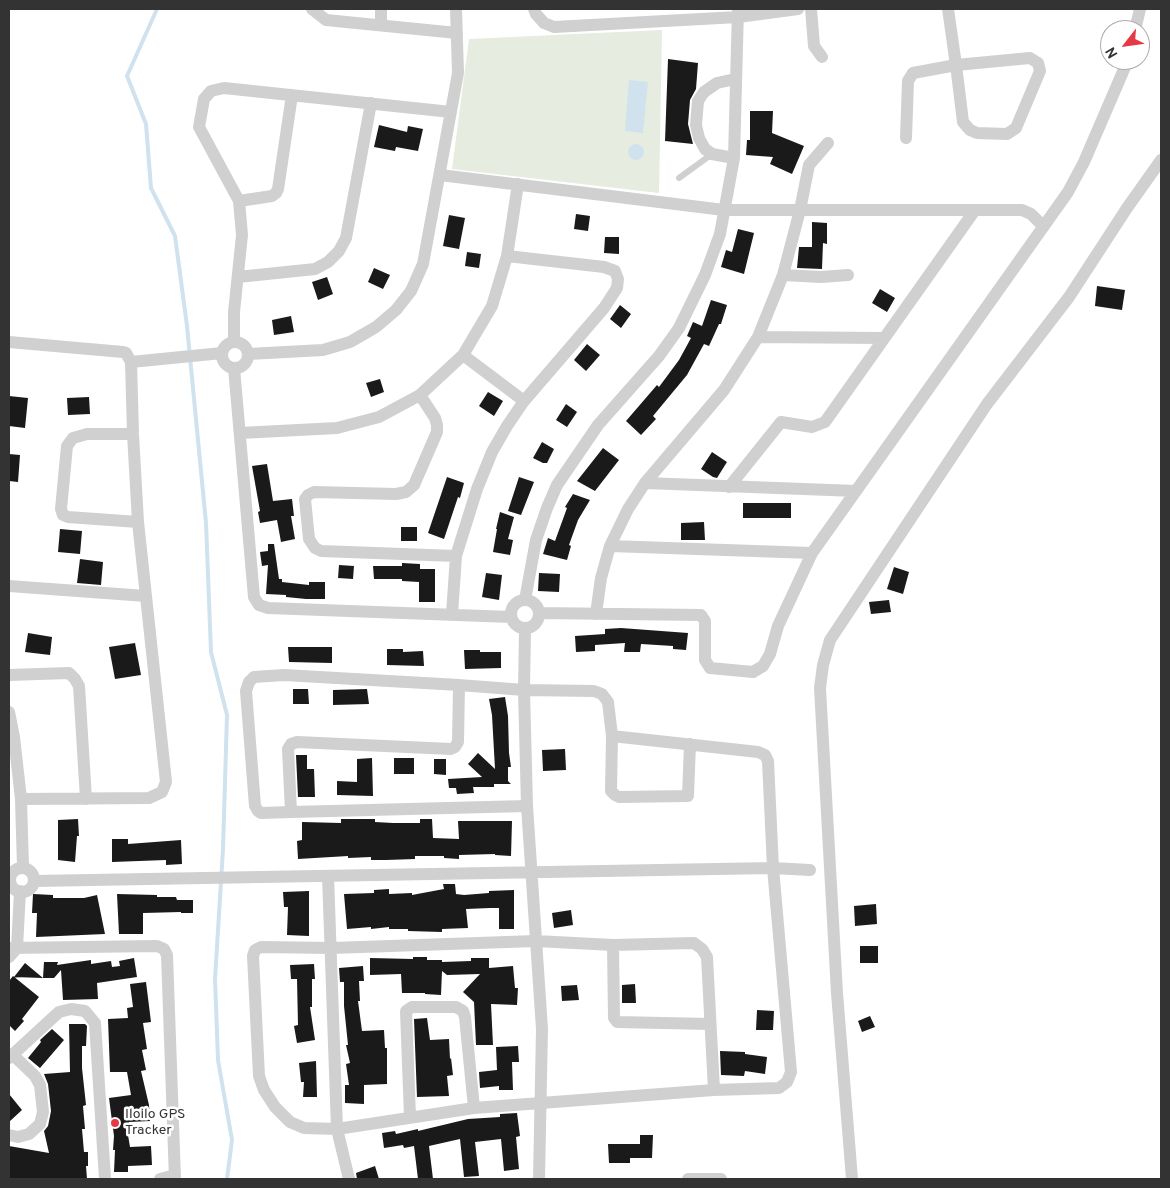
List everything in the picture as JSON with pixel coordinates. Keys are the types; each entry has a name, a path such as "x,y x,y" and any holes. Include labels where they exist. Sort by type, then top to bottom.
{"street":[{"path":"312,9 326,20 457,33"},
{"path":"381,9 381,25"},
{"path":"248,354 322,350 350,342 376,327 396,310 411,291 423,264 458,73 456,9"},
{"path":"534,9 544,23 554,27 798,9"},
{"path":"810,9 814,46 822,57"},
{"path":"906,138 908,81 913,73 956,66 1030,58 1038,63 1040,70 1016,128 1007,134 977,133 970,130 963,122 956,66 948,9"},
{"path":"525,600 536,540 557,485 598,425 659,356 678,328 705,275 720,234 734,158 738,13"},
{"path":"539,613 701,615 705,621 705,660 710,668 753,672 763,666 770,654 778,626 812,553 1042,226 1068,192 1084,162 1124,70"},
{"path":"734,158 712,154 705,149 699,138 696,125 698,101 704,92 716,82 735,79"},
{"path":"234,342 234,312 242,235 239,201 198,126 204,98 211,91 224,88 451,112"},
{"path":"239,201 272,196 276,193 292,95"},
{"path":"238,277 315,269 328,262 339,252 346,238 371,103"},
{"path":"596,614 600,578 610,546 628,509 645,484 724,390 758,337 783,275 800,210 809,165 828,143"},
{"path":"852,1179 837,993 821,698 823,665 830,640 987,404 1069,297 1161,160"},
{"path":"440,175 724,210 1022,210 1031,214 1042,226"},
{"path":"240,433 337,428 379,417 420,395 463,355 492,306 507,256 518,184"},
{"path":"730,487 781,422 812,427 825,422 975,210"},
{"path":"452,614 456,556 476,489 492,452 524,401 604,308 617,288 618,278 616,271 604,267 507,256"},
{"path":"783,275 822,277 848,275"},
{"path":"758,337 884,338"},
{"path":"9,342 122,352 126,353 131,362 138,522 166,782 162,792 149,798 21,799"},
{"path":"234,342 242,344 248,354 246,362 242,366 234,368 226,364 222,353 225,346 234,342"},
{"path":"131,362 222,353"},
{"path":"463,355 524,401"},
{"path":"234,368 254,597 259,605 268,608 510,617"},
{"path":"420,395 435,418 437,432 414,485 406,492 396,494 314,492 308,494 305,500 309,540 315,548 321,551 456,556"},
{"path":"133,434 87,434 73,438 68,446 61,509 63,515 68,518 138,522"},
{"path":"645,484 856,491"},
{"path":"610,546 812,553"},
{"path":"9,586 146,596"},
{"path":"525,600 535,604 539,613 537,621 532,627 525,629 516,626 510,617 511,609 516,602 525,600"},
{"path":"525,629 524,690 527,806 542,1029 540,1179"},
{"path":"9,675 70,673 75,679 78,686 86,799"},
{"path":"527,806 261,813 255,806 246,691 254,677 284,675 524,690 594,691 602,694 608,702 612,736 611,791 619,797 688,796 690,744"},
{"path":"291,812 288,749 291,744 297,742 451,749 458,742 459,685"},
{"path":"9,712 11,738 21,799 23,867"},
{"path":"612,736 758,752 765,755 768,761 773,868 791,1072 787,1082 779,1088 714,1090 474,1108 338,1129 304,1128 290,1122 275,1107 258,1076 253,956 255,950 261,946 332,948 536,941 613,945 694,943 702,949 707,957 714,1090"},
{"path":"23,867 31,871 34,881 28,890 20,891 14,888 9,880 15,870 23,867"},
{"path":"34,881 773,868 810,870"},
{"path":"328,876 338,1129 349,1179"},
{"path":"20,891 11,951 157,946 164,949 167,955 175,1177 160,1179"},
{"path":"613,945 614,1018 617,1022 710,1024"},
{"path":"410,1117 406,1011 412,1007 456,1007 463,1011 466,1017 474,1108"},
{"path":"9,1135 18,1137 29,1134 40,1124 43,1112 40,1085 35,1076 10,1056 59,1012 71,1009 85,1011 95,1023 105,1179"},
{"path":"688,1179 722,1179"}],"lane":[{"path":"680,178 712,154"}],"shaded area":[{"path":"662,30 659,193 452,169 469,39"}],"water":[{"path":"629,80 648,82 643,133 625,131"},
{"path":"633,144 639,144 644,149 642,158 633,160 628,155 628,149"}],"building":[{"path":"668,59 698,63 696,89 690,100 688,124 693,144 665,141"},
{"path":"750,111 773,111 772,133 804,146 792,174 770,164 773,157 746,155 747,140 750,140"},
{"path":"379,125 407,132 408,126 423,129 418,151 396,147 395,151 374,147"},
{"path":"576,214 590,216 588,231 574,229"},
{"path":"449,215 465,218 459,249 443,246"},
{"path":"812,222 827,223 827,244 823,243 822,269 797,268 799,247 812,247"},
{"path":"738,229 754,233 744,274 721,267 726,250 732,252"},
{"path":"605,237 619,237 619,254 604,253"},
{"path":"467,252 481,254 479,268 465,266"},
{"path":"374,268 390,275 383,289 368,282"},
{"path":"327,277 333,294 318,300 312,282"},
{"path":"1097,286 1125,290 1122,310 1095,306"},
{"path":"880,289 895,298 887,312 872,303"},
{"path":"711,300 727,305 721,324 719,324 709,346 704,344 687,375 653,416 656,419 641,435 626,421 657,385 659,387 679,360 691,338 687,336 693,322 702,326"},
{"path":"620,305 631,314 621,328 610,319"},
{"path":"291,316 294,332 274,335 272,320"},
{"path":"587,344 600,355 586,371 574,360"},
{"path":"380,379 384,392 371,397 366,383"},
{"path":"488,392 503,401 494,416 479,406"},
{"path":"9,396 28,398 25,428 9,426"},
{"path":"89,397 90,414 68,415 67,398"},
{"path":"566,404 577,412 567,427 556,420"},
{"path":"542,442 554,449 547,463 533,458"},
{"path":"603,448 619,460 595,491 577,481"},
{"path":"712,452 727,462 717,478 701,469"},
{"path":"9,454 20,455 18,482 9,481"},
{"path":"267,464 273,501 292,499 294,516 291,516 295,539 281,542 277,520 260,523 258,512 260,511 252,466"},
{"path":"447,477 464,483 444,539 428,533"},
{"path":"519,477 534,482 521,515 508,511"},
{"path":"573,494 590,500 578,520 569,545 571,546 567,560 543,554 548,538 555,541 567,508 565,507"},
{"path":"743,503 791,503 791,518 743,518"},
{"path":"500,512 514,517 508,539 513,540 510,555 493,552"},
{"path":"704,522 705,540 681,540 681,523"},
{"path":"401,527 417,527 417,541 401,541"},
{"path":"60,529 82,531 80,554 58,552"},
{"path":"268,544 274,544 279,579 282,579 282,582 309,585 309,582 325,582 325,599 306,599 266,594 268,565 262,566 260,552 268,551"},
{"path":"80,559 103,562 101,585 77,583"},
{"path":"402,563 420,564 420,569 435,569 435,602 419,602 419,582 402,581 402,579 374,579 373,566 402,566"},
{"path":"339,565 354,566 353,579 338,578"},
{"path":"894,567 909,572 903,594 887,589"},
{"path":"486,573 502,575 499,600 482,597"},
{"path":"539,573 560,574 559,592 538,591"},
{"path":"889,600 891,612 871,614 869,602"},
{"path":"621,628 688,633 686,650 673,649 673,646 641,644 640,652 624,652 625,643 595,645 595,651 576,652 575,636 605,634 605,629"},
{"path":"28,633 52,637 50,655 25,652"},
{"path":"135,643 141,675 115,679 109,647"},
{"path":"288,647 332,647 332,663 289,662"},
{"path":"387,649 403,649 403,652 423,651 424,666 387,665"},
{"path":"464,650 501,652 501,668 465,669"},
{"path":"293,689 308,689 309,704 293,704"},
{"path":"367,689 369,704 333,705 333,690"},
{"path":"505,697 511,767 508,767 508,781 511,784 494,784 494,787 473,787 474,793 457,794 456,788 449,788 448,779 482,777 468,764 478,753 495,769 492,715 489,699"},
{"path":"565,749 566,770 543,771 542,750"},
{"path":"296,755 307,755 307,769 314,769 315,797 298,797"},
{"path":"372,758 373,796 337,795 337,781 357,782 357,759"},
{"path":"394,758 414,758 414,774 394,774"},
{"path":"434,759 446,759 446,775 434,774"},
{"path":"78,819 79,836 77,836 75,862 58,860 58,820"},
{"path":"341,819 375,819 375,822 420,823 420,819 432,819 433,838 459,839 458,821 512,821 511,856 495,854 459,855 459,859 444,858 444,856 415,856 415,859 371,860 371,857 348,858 348,856 298,859 297,841 302,840 302,822 341,823"},
{"path":"112,839 128,839 128,844 181,840 182,864 166,865 166,860 112,862"},
{"path":"443,884 455,884 456,894 464,895 514,890 514,929 499,929 499,908 490,908 466,909 468,928 442,929 442,932 408,931 408,929 389,929 389,927 347,929 344,894 374,893 374,890 389,889 389,894 412,893 412,895 444,889"},
{"path":"309,891 309,936 287,935 288,907 284,907 283,892"},
{"path":"33,894 53,895 53,898 84,898 97,895 105,934 36,937 37,913 32,913"},
{"path":"117,894 157,895 157,897 176,897 177,900 193,900 193,913 143,913 143,934 119,934"},
{"path":"876,904 877,924 855,926 854,906"},
{"path":"571,910 573,925 554,928 552,913"},
{"path":"860,946 878,946 878,963 860,963"},
{"path":"413,957 427,957 427,960 442,960 442,962 471,961 471,958 489,958 489,968 513,966 515,988 518,988 517,1005 491,1004 493,1045 476,1045 474,1002 463,992 480,974 447,975 442,971 441,995 402,993 401,974 370,975 370,958 413,959"},
{"path":"134,958 137,977 97,983 98,999 63,1000 61,970 54,978 43,978 44,962 58,962 57,965 91,960 91,964 111,961 112,967 120,966 119,961"},
{"path":"25,963 43,978 14,977"},
{"path":"314,964 315,979 312,979 312,1007 310,1007 315,1040 297,1043 294,1026 298,1025 297,979 291,979 290,965"},
{"path":"363,966 364,981 359,981 360,1001 358,1001 362,1031 384,1030 385,1048 387,1048 387,1084 364,1085 364,1104 345,1103 345,1085 349,1085 346,1064 350,1063 346,1045 348,1045 344,1006 344,982 340,982 339,968"},
{"path":"13,976 39,997 22,1019 24,1021 15,1031 9,1025 9,981"},
{"path":"146,982 151,1022 143,1023 147,1049 142,1050 146,1070 141,1071 149,1105 150,1121 129,1122 128,1135 130,1147 151,1146 152,1165 128,1166 128,1172 114,1172 115,1150 113,1150 114,1136 109,1098 131,1095 127,1072 110,1072 108,1019 128,1018 127,1008 133,1007 130,984"},
{"path":"635,984 636,1003 622,1003 622,985"},
{"path":"577,985 579,1000 562,1001 561,986"},
{"path":"757,1010 774,1011 773,1030 756,1030"},
{"path":"870,1016 875,1027 862,1032 858,1021"},
{"path":"427,1018 430,1040 449,1039 453,1075 447,1076 449,1096 417,1097 414,1019"},
{"path":"69,1024 85,1024 87,1026 86,1046 82,1046 86,1105 83,1106 85,1129 82,1129 84,1152 88,1152 87,1179 9,1179 9,1146 49,1153 44,1131 48,1126 51,1111 48,1084 44,1074 70,1072"},
{"path":"52,1029 64,1040 40,1068 28,1058 41,1042 40,1040"},
{"path":"518,1046 519,1062 512,1062 513,1090 499,1090 499,1086 480,1088 479,1072 497,1070 496,1047"},
{"path":"720,1051 745,1052 745,1054 767,1057 765,1074 745,1071 744,1076 721,1075"},
{"path":"316,1061 317,1097 303,1097 304,1082 301,1082 299,1063"},
{"path":"9,1094 22,1110 9,1122"},
{"path":"517,1113 520,1136 516,1137 519,1169 504,1171 501,1139 475,1142 479,1176 464,1177 460,1139 429,1146 433,1179 418,1179 414,1146 404,1148 403,1145 384,1148 382,1133 395,1131 396,1134 418,1129 418,1131 468,1119 500,1117 500,1114"},
{"path":"640,1135 653,1135 652,1158 630,1158 630,1163 609,1163 608,1144 640,1144"},
{"path":"375,1166 379,1179 357,1179 356,1173"}],"waterway":[{"path":"157,9 127,76 146,124 151,188 175,236 187,326 206,523 211,652 227,715 223,849 215,979 218,1060 232,1140 227,1179"}],"place":[{"name":"Iloilo GPS Tracker","path":"115,1123"}]}
